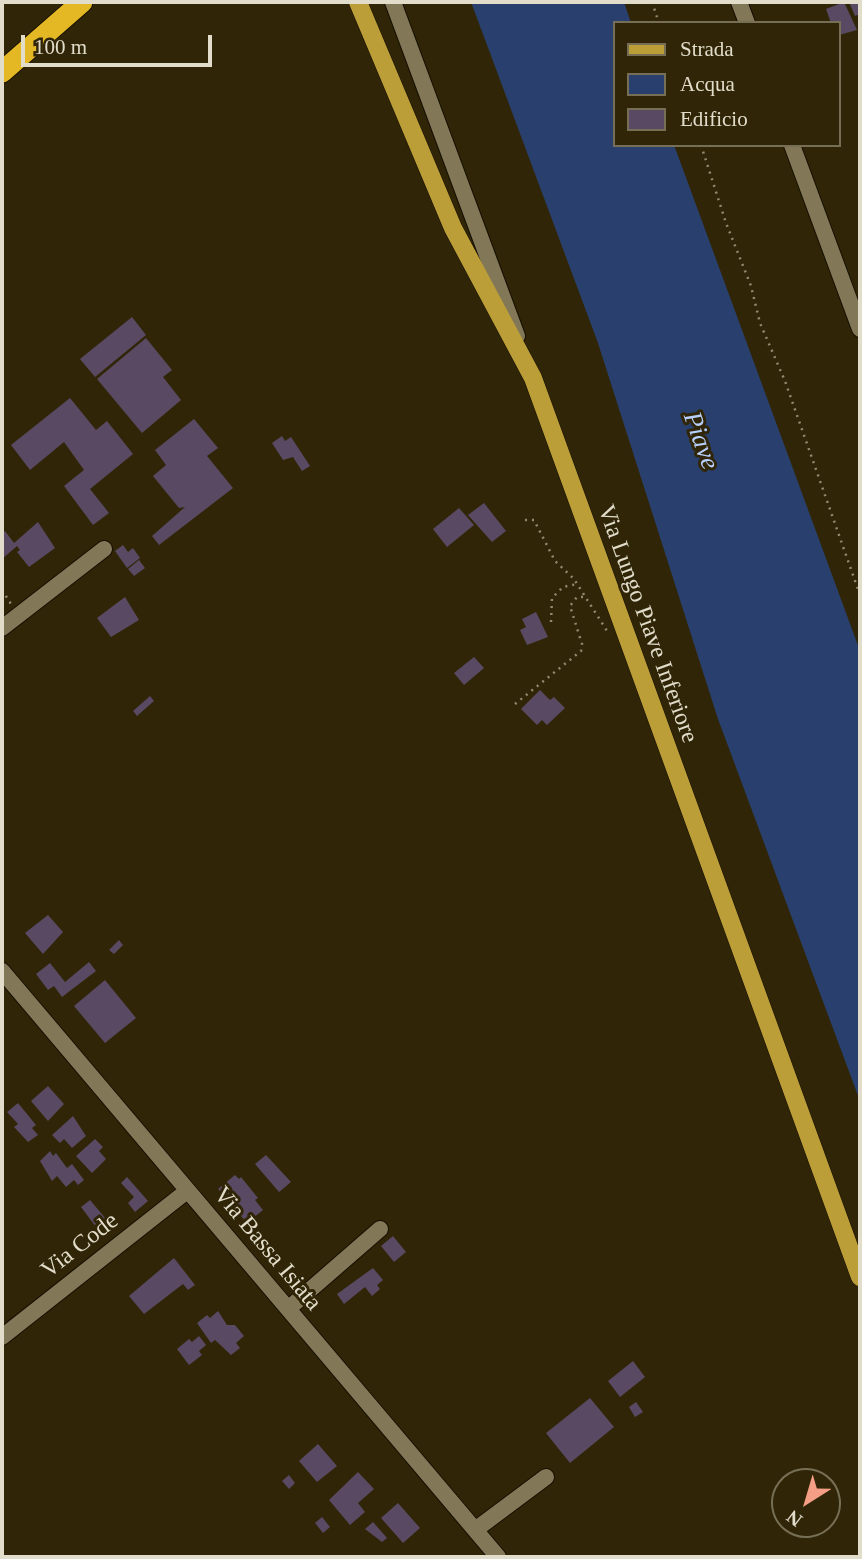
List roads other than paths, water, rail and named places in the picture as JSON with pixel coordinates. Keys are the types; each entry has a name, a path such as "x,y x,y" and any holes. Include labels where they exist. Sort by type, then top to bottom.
{"highway":[{"path":"2,72 82,2"}],"main road":[{"name":"Via Lungo Piave Inferiore","path":"358,2 453,228 533,377 860,1277"}],"street":[{"path":"393,2 533,377"},
{"path":"739,2 746,21"},
{"path":"793,147 860,329"},
{"path":"2,628 104,549"},
{"name":"Via Bassa Isiata","path":"2,971 498,1557"},
{"name":"Via Code","path":"2,1337 187,1191"},
{"path":"288,1309 380,1229"},
{"path":"475,1530 546,1478"}],"water":[{"name":"Piave","path":"471,2 624,2 630,21 614,21 614,147 675,147 860,651 860,1101 718,719 598,343"}]}
